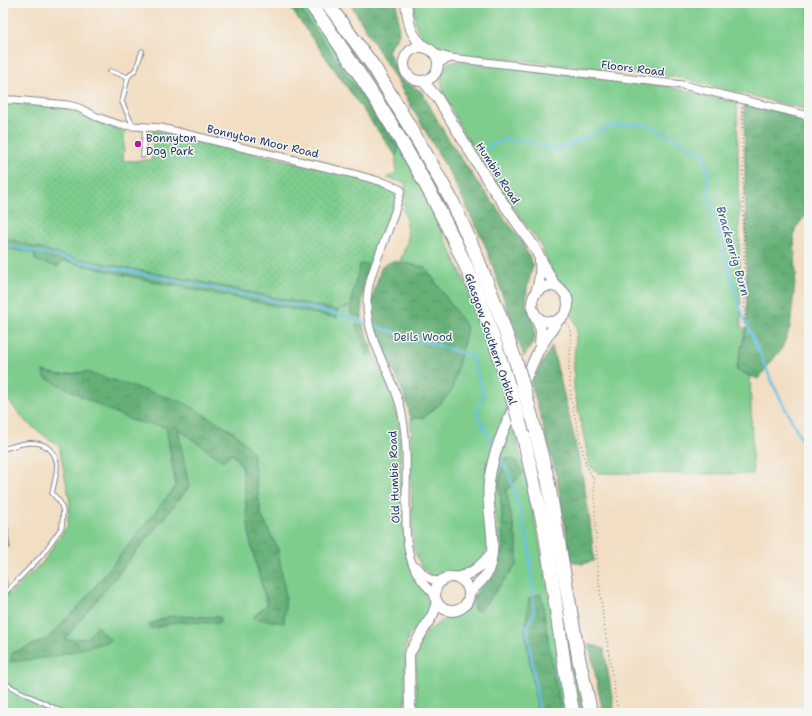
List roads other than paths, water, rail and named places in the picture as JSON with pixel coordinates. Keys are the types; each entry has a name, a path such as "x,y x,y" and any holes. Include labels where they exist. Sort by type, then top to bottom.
{"highway":[{"name":"Glasgow Southern Orbital","path":"310,3 349,57 401,139 439,209 474,286 510,388 523,435 545,531 566,676 573,713"},
{"name":"Glasgow Southern Orbital","path":"327,3 374,67 453,203 493,297 517,364 548,481 579,660 591,713"}],"street":[{"path":"406,3 410,28 417,41 430,50 437,68 433,77 424,82 418,82 408,76 404,65 407,54 410,28"},
{"path":"407,54 415,48 430,50"},
{"name":"Floors Road","path":"430,50 451,58 683,85 809,116"},
{"name":"Floors Road","path":"437,68 451,58"},
{"name":"Humbie Road","path":"437,68 438,99"},
{"name":"Humbie Road","path":"424,82 438,99 491,186 533,245 557,287"},
{"name":"Bonnyton Moor Road","path":"3,100 68,105 79,108 97,118 120,126 145,126 161,128 354,174 386,183 401,190"},
{"name":"Old Humbie Road","path":"401,190 373,270 367,299 368,320 377,348 395,389 401,409 406,439 406,522 407,547 410,558"},
{"path":"539,349 541,330 532,302 540,278 540,258"},
{"path":"410,558 420,580 445,609 455,610 463,606 466,603 469,593 486,574 493,534 488,502 489,484 495,452 539,349 567,309 568,302 566,296 562,290 557,287 545,286 536,292"},
{"path":"534,312 540,319 546,321 554,321 560,318"},
{"path":"410,558 429,579 442,581 451,577 456,578 464,576 476,570 491,552"},
{"path":"456,578 465,584 469,593"},
{"path":"410,713 409,654 433,614 436,599 436,588 442,581"},
{"path":"424,627 450,610"}],"lane":[{"path":"134,127 122,102 128,77 136,69 142,51"},
{"path":"110,71 128,77"},
{"path":"143,156 145,126"},
{"path":"3,449 23,443 40,443 50,449 55,457 57,465 52,493 60,502 63,511 62,527 58,533 42,555 3,595"},
{"path":"3,625 5,641 3,658"},
{"path":"3,679 8,686 65,713"}],"waterway":[{"name":"Brackenrig Burn","path":"485,149 503,139 531,142 556,150 614,125 646,124 705,155 711,209 742,313 774,386 809,454"},
{"path":"3,245 337,314 472,356 483,393 477,414 494,446"},
{"path":"498,454 510,476 529,546 534,614 527,626 540,713"}],"place":[{"name":"Bonnyton Dog Park","path":"138,144"}],"park label":[{"name":"Deils Wood","path":"423,337"}]}
